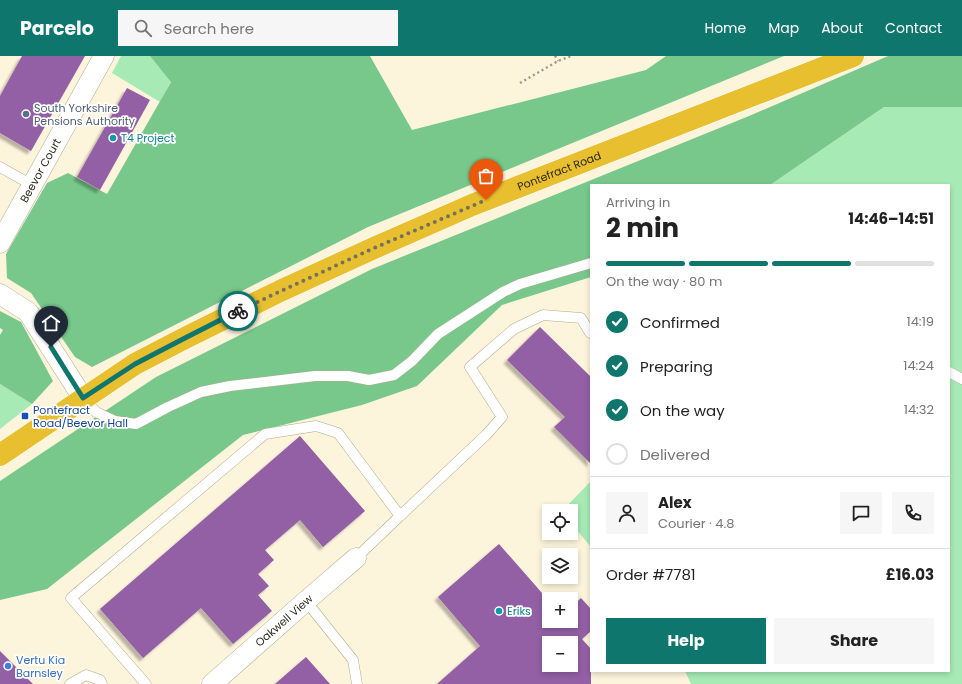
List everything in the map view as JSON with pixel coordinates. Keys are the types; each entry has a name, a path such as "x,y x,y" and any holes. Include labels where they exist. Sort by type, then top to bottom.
{"highway":[{"name":"Pontefract Road","path":"0,455 135,364 280,291 479,202 853,56"}],"street":[{"name":"Beevor Court","path":"0,243 104,56"},
{"path":"0,294 28,312 83,398"},
{"name":"Oakwell View","path":"212,684 356,558"}],"lane":[{"path":"0,167 32,185"},
{"path":"83,398 96,412 115,421 136,424 201,392 230,386 315,376 348,376 369,380 394,375 412,361 438,334 503,292 520,284 590,263"},
{"path":"356,558 486,435 502,417 470,366 514,329 543,315 581,318 590,333"},
{"path":"950,373 962,379"},
{"path":"146,684 71,598 265,434 316,426 338,433 400,516"},
{"path":"306,601 353,660 356,684"},
{"path":"70,684 86,675 100,680 102,684"}],"path":[{"path":"555,56 558,61"},
{"path":"520,83 558,61 571,56"}],"green space":[{"path":"121,56 150,56 171,81 160,102 112,73"},
{"path":"150,56 370,56 412,130 646,70 666,56 784,56 368,227 92,367 75,357 31,293 7,278 6,254 47,183 68,173 107,194 171,82"},
{"path":"888,56 962,56 962,107 884,107 771,184 590,184 590,277 502,305 417,386 362,405 243,435 47,589 0,600 0,481 156,377 372,269 749,116"},
{"path":"884,107 962,107 962,684 691,684 685,672 950,672 950,184 771,184"},
{"path":"0,311 21,322 53,381 32,404 0,384 0,335 3,330 0,328"},
{"path":"0,384 32,404 0,429"},
{"path":"590,482 590,546 578,531 578,504 569,504"}],"building":[{"name":"South Yorkshire Pensions Authority","path":"22,56 85,56 31,151 0,133 0,96"},
{"name":"T4 Project","path":"127,88 150,100 100,190 77,177"},
{"path":"540,327 590,376 590,463 554,427 565,417 507,360"},
{"path":"300,436 365,511 323,547 300,520 265,550 274,560 258,574 269,586 258,595 272,611 233,644 201,608 143,658 100,609"},
{"name":"Eriks","path":"499,544 542,593 542,628 578,628 578,601 581,598 590,608 590,632 582,639 590,648 591,684 437,684 480,646 438,597"},
{"name":"Vertu Kia Barnsley","path":"0,651 33,684 0,684"},
{"path":"306,657 330,684 275,684"}],"way so far":[{"path":"238,311 374,248 486,200"}],"place":[{"name":"South Yorkshire Pensions Authority","path":"26,114"},
{"name":"T4 Project","path":"113,138"},
{"name":"Pontefract Road/Beevor Hall","path":"25,416"},
{"name":"Eriks","path":"499,611"},
{"name":"Vertu Kia Barnsley","path":"8,666"}],"route":[{"path":"51,347 83,398 135,364 238,311"}]}
